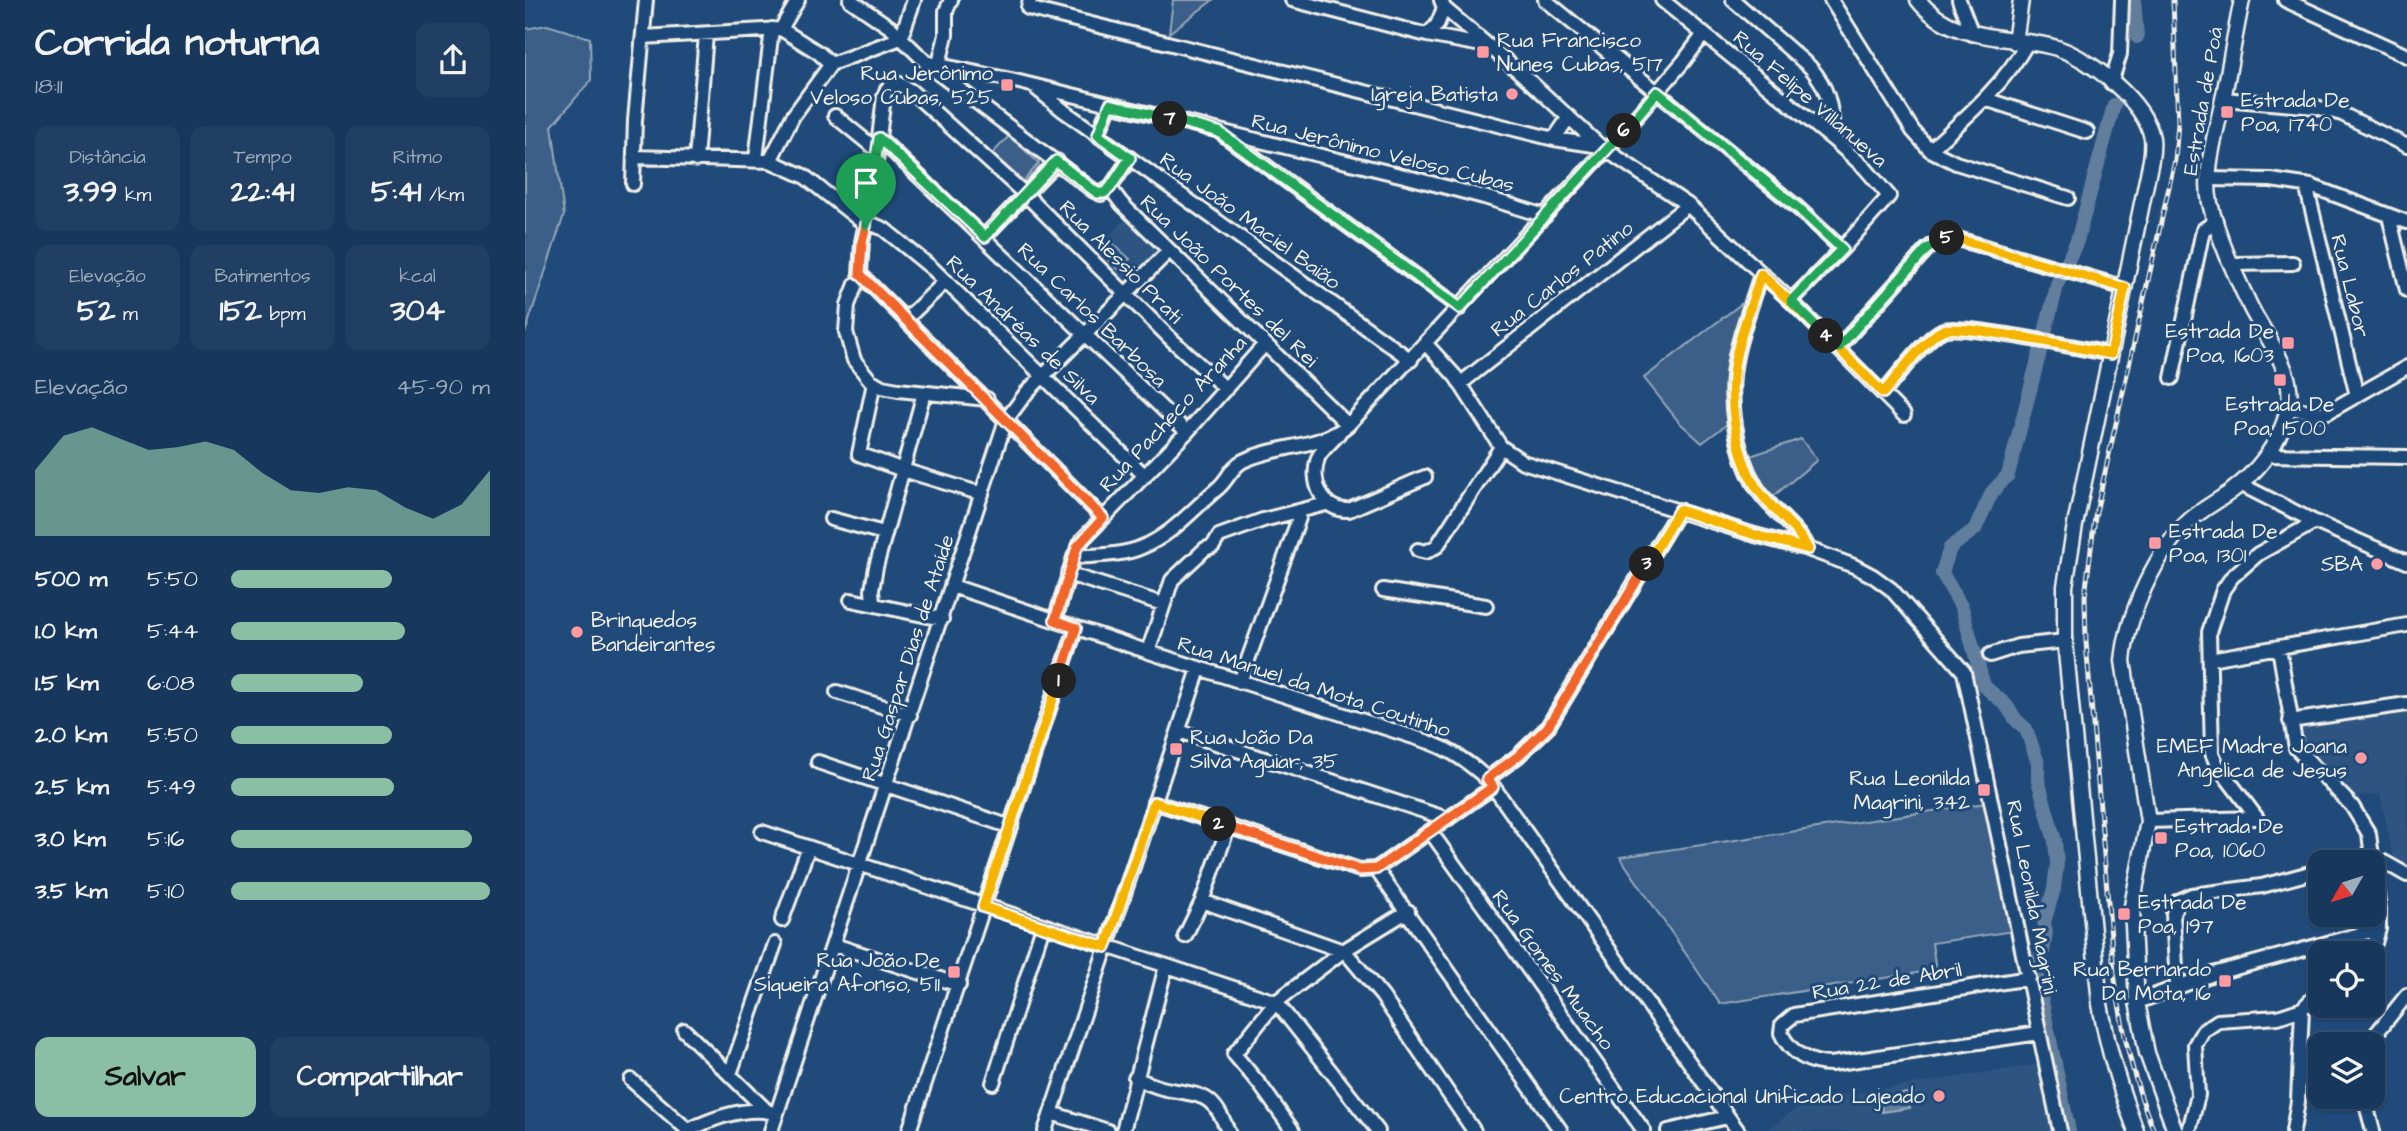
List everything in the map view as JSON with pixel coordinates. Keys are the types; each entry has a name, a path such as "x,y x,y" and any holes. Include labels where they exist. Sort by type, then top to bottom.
{"main road":[{"path":"1918,0 1933,16 1972,34 2066,52 2083,61 2137,106 2152,137 2151,160 2065,586 2066,641 2100,1003 2116,1081 2136,1131"},
{"path":"2021,0 2021,42"},
{"name":"Estrada de Poá","path":"2175,1131 2147,1054 2137,1002 2132,906 2148,821 2123,661 2125,644 2138,604 2170,542 2192,518 2240,484 2268,455 2289,408 2287,381 2281,362 2252,310 2209,201 2208,179 2242,0"}],"street":[{"path":"633,184 637,85 646,0"},
{"path":"756,159 776,29 798,0"},
{"path":"850,0 881,20 925,62 1097,193 1104,193 1110,188"},
{"path":"901,38 914,0"},
{"path":"939,64 946,35 946,11 951,0"},
{"path":"1292,0 1427,35 1487,46"},
{"path":"1545,0 1799,209 1842,249 1791,301"},
{"name":"Rua Felipe Villanueva","path":"1662,0 1835,141 1865,168 1889,197 1842,249"},
{"path":"1733,0 1821,79 1829,96 1835,141"},
{"path":"1831,0 1913,131 1930,150 1955,163 2068,198"},
{"path":"1959,0 1972,34"},
{"path":"2288,0 2407,56"},
{"path":"2112,83 2120,54 2120,1"},
{"path":"1029,4 1554,139 1603,148"},
{"path":"1427,35 1437,25 1442,4 1603,148 1688,205 1791,301 1904,415"},
{"path":"643,37 776,29 809,47 831,64"},
{"path":"696,160 706,34"},
{"name":"Rua Felipe Villanueva","path":"1326,504 1317,482 1318,457 1545,216 1603,148 1657,92 1704,34"},
{"path":"771,161 793,116 831,64 901,38"},
{"path":"1930,150 1985,99 2021,55 2021,42"},
{"name":"Rua Jerônimo Veloso Cubas","path":"925,62 1110,104 1471,193 1545,216"},
{"name":"Rua Alessio Prati","path":"879,145 884,96 893,84 902,84 1026,195 1226,389"},
{"name":"Rua João Maciel Baião","path":"1034,86 1411,360"},
{"path":"1985,99 2087,132"},
{"path":"2224,99 2316,107 2342,114 2407,146"},
{"path":"1098,135 1110,104"},
{"name":"Rua Carlos Barbosa","path":"835,116 879,145 985,237 1187,432"},
{"path":"1554,139 1569,117"},
{"path":"1219,132 1460,308"},
{"path":"879,145 858,279 847,313 847,342 854,360 874,383 882,387 986,400"},
{"name":"Rua Andréas de Silva","path":"634,158 756,159 771,161 804,176 866,225 884,229 946,281 1145,475"},
{"name":"Rua João Portes del Rei","path":"1130,158 1110,188 1115,197 1265,344 1344,429"},
{"path":"985,237 1056,161"},
{"path":"2208,179 2271,180 2306,185 2407,222"},
{"name":"Rua Labor","path":"2306,185 2357,396"},
{"name":"Rua Carlos Patino","path":"1461,384 1688,205"},
{"path":"2389,216 2407,290"},
{"path":"2172,378 2203,230 2216,221"},
{"path":"1838,348 1927,249 1951,237 2125,288"},
{"name":"Rua Gaspar Dias de Ataíde","path":"771,1131 772,1113 834,945 1006,420 1017,403 1169,251"},
{"path":"2233,264 2293,263"},
{"path":"1761,274 1735,357 1733,398 1737,429 1744,460 1755,486 1808,549"},
{"path":"858,279 906,319 1103,518"},
{"path":"906,319 946,281"},
{"path":"1883,393 1929,341 1941,331 1958,328 2111,354"},
{"name":"Rua Pacheco Aranha","path":"1055,620 1068,574 1082,540 1187,432 1265,344"},
{"path":"1426,344 1461,384 1501,447 1523,462 1808,549"},
{"path":"2289,408 2328,412 2407,367"},
{"path":"874,383 858,451 862,457 982,494"},
{"path":"873,603 872,590 884,533 924,393"},
{"path":"1074,557 1113,554 1140,548 1165,534 1221,485 1240,462 1344,429"},
{"path":"1418,550 1426,552 1437,546 1501,447"},
{"path":"2268,455 2407,457"},
{"path":"1148,652 1175,576 1213,546 1222,533 1326,504 1336,510 1349,510 1425,477"},
{"path":"2240,484 2315,522 2407,562"},
{"path":"1154,802 1360,870 1376,869 1448,819 1547,728 1679,510"},
{"path":"1240,682 1299,519 1298,512"},
{"path":"831,519 884,533"},
{"path":"2148,821 2257,818 2217,765 2212,753 2210,626 2223,590 2232,577 2258,554 2315,522"},
{"name":"Rua Leonilda Magrini","path":"1808,549 1854,566 1891,589 1964,672 2060,1131"},
{"path":"1068,574 1163,604"},
{"name":"Rua Manuel da Mota Coutinho","path":"952,586 1453,752 1490,783 1738,1131"},
{"path":"1383,590 1486,607"},
{"path":"851,600 941,619"},
{"path":"2210,659 2407,625"},
{"path":"909,1131 1076,628"},
{"path":"1990,655 2018,646 2066,641"},
{"path":"2279,648 2296,748 2363,820 2371,850"},
{"path":"1045,1131 1199,669"},
{"path":"837,692 910,715"},
{"path":"2290,721 2407,704"},
{"path":"1178,731 1448,819"},
{"path":"818,762 1011,827"},
{"path":"1185,936 1202,901 1228,828"},
{"name":"Rua Gomes Muacho","path":"1430,831 1644,1131"},
{"path":"762,832 1276,1002 1378,1131"},
{"path":"782,920 808,849"},
{"path":"2385,863 2407,875"},
{"path":"1376,869 1560,1131"},
{"path":"2177,985 2173,914 2178,901 2192,895 2262,886 2308,874"},
{"path":"1202,901 1343,951 1382,996 1474,1131"},
{"path":"1293,1131 1234,1054 1276,1002 1343,951 1408,911"},
{"path":"993,1083 1043,926"},
{"path":"2137,1002 2177,985 2379,929"},
{"path":"2376,941 2379,929"},
{"path":"730,1074 769,968 775,944"},
{"path":"834,945 958,985"},
{"path":"1123,1131 1166,966"},
{"name":"Rua 22 de Abril","path":"2029,978 1794,1015 1782,1025 1781,1033 1791,1048 1812,1062 1831,1064 2039,1033"},
{"path":"2377,1032 2407,995"},
{"path":"2189,1131 2198,1094 2195,1045 2203,1031 2218,1021 2278,1017 2302,1009 2308,1003"},
{"path":"2293,1131 2298,1101 2302,1009"},
{"path":"684,1030 772,1113"},
{"path":"1135,1078 1157,1087 1207,1097 1216,1106 1228,1131"},
{"path":"631,1080 688,1131 720,1117 752,1111 772,1113"},
{"path":"2367,1109 2373,1131"},
{"path":"1051,1113 1108,1131"},
{"path":"1668,1131 1727,1117"}],"shaded area":[{"path":"1173,0 1213,0 1169,33"},
{"path":"547,25 590,38 591,80 552,126 564,215 525,333 525,29"},
{"path":"1009,136 1039,163 1023,182 992,154"},
{"path":"1128,216 1160,247 1125,282 1093,252"},
{"path":"1110,241 1130,259 1119,270 1100,251"},
{"path":"1750,297 1730,422 1702,443 1679,422 1644,378"},
{"path":"1801,439 1817,460 1769,500 1747,457"},
{"name":"EMEF Madre Joana Angelica de Jesus","path":"2407,708 2407,868 2393,856 2380,794 2350,797 2305,747 2298,727"},
{"path":"1987,803 2014,931 1932,943 1936,970 1720,1004 1620,857"},
{"name":"Centro Educacional Unificado Lajeado","path":"2040,1064 2051,1131 1766,1131 1806,1101"},
{"path":"1908,1093 1910,1108 1882,1112 1880,1097"}],"waterway":[{"path":"2134,0 2137,37"},
{"path":"2069,1131 2035,968 2043,952 2046,932 2044,922 2054,889 2057,863 2055,841 2038,780 2038,763 2026,729 2006,705 1984,686 1962,608 1942,573 1950,548 1975,529 1992,492 2008,475 2058,282 2077,241 2114,105"}],"railway":[{"path":"2154,1131 2129,1053 2114,973 2086,642 2085,596 2095,517 2175,160 2178,123 2173,0"}],"place":[{"name":"Rua Francisco Nunes Cubas, 517","path":"1483,52"},
{"name":"Rua Jerônimo Veloso Cubas, 525","path":"1007,85"},
{"name":"Igreja Batista","path":"1512,94"},
{"name":"Estrada De Poa, 1740","path":"2227,112"},
{"name":"Estrada De Poa, 1603","path":"2288,343"},
{"name":"Estrada De Poa, 1500","path":"2280,380"},
{"name":"Estrada De Poa, 1301","path":"2155,543"},
{"name":"SBA","path":"2377,564"},
{"name":"Brinquedos Bandeirantes","path":"577,632"},
{"name":"Rua João Da Silva Aguiar, 35","path":"1176,749"},
{"name":"EMEF Madre Joana Angelica de Jesus","path":"2361,758"},
{"name":"Rua Leonilda Magrini, 342","path":"1984,790"},
{"name":"Estrada De Poa, 1060","path":"2161,838"},
{"name":"Estrada De Poa, 197","path":"2124,914"},
{"name":"Rua João De Siqueira Afonso, 511","path":"954,972"},
{"name":"Rua Bernardo Da Mota, 16","path":"2225,981"},
{"name":"Centro Educacional Unificado Lajeado","path":"1939,1096"}],"route":[{"path":"1657,92 1799,209 1842,249 1791,301 1838,348 1927,249 1951,237 2125,288 2111,354 1986,332 1949,329 1941,331 1929,341 1883,393 1761,274 1735,357 1733,398 1737,429 1744,460 1755,486 1808,549 1679,510 1547,728 1518,756 1487,779 1493,787 1376,869 1360,870 1154,802 1106,947 983,907 1076,628 1055,620 1068,574 1077,547 1103,518 860,274 866,225 879,138 985,237 1056,161 1094,191 1104,193 1130,158 1098,135 1110,104 1219,132 1460,308 1657,92"}]}
